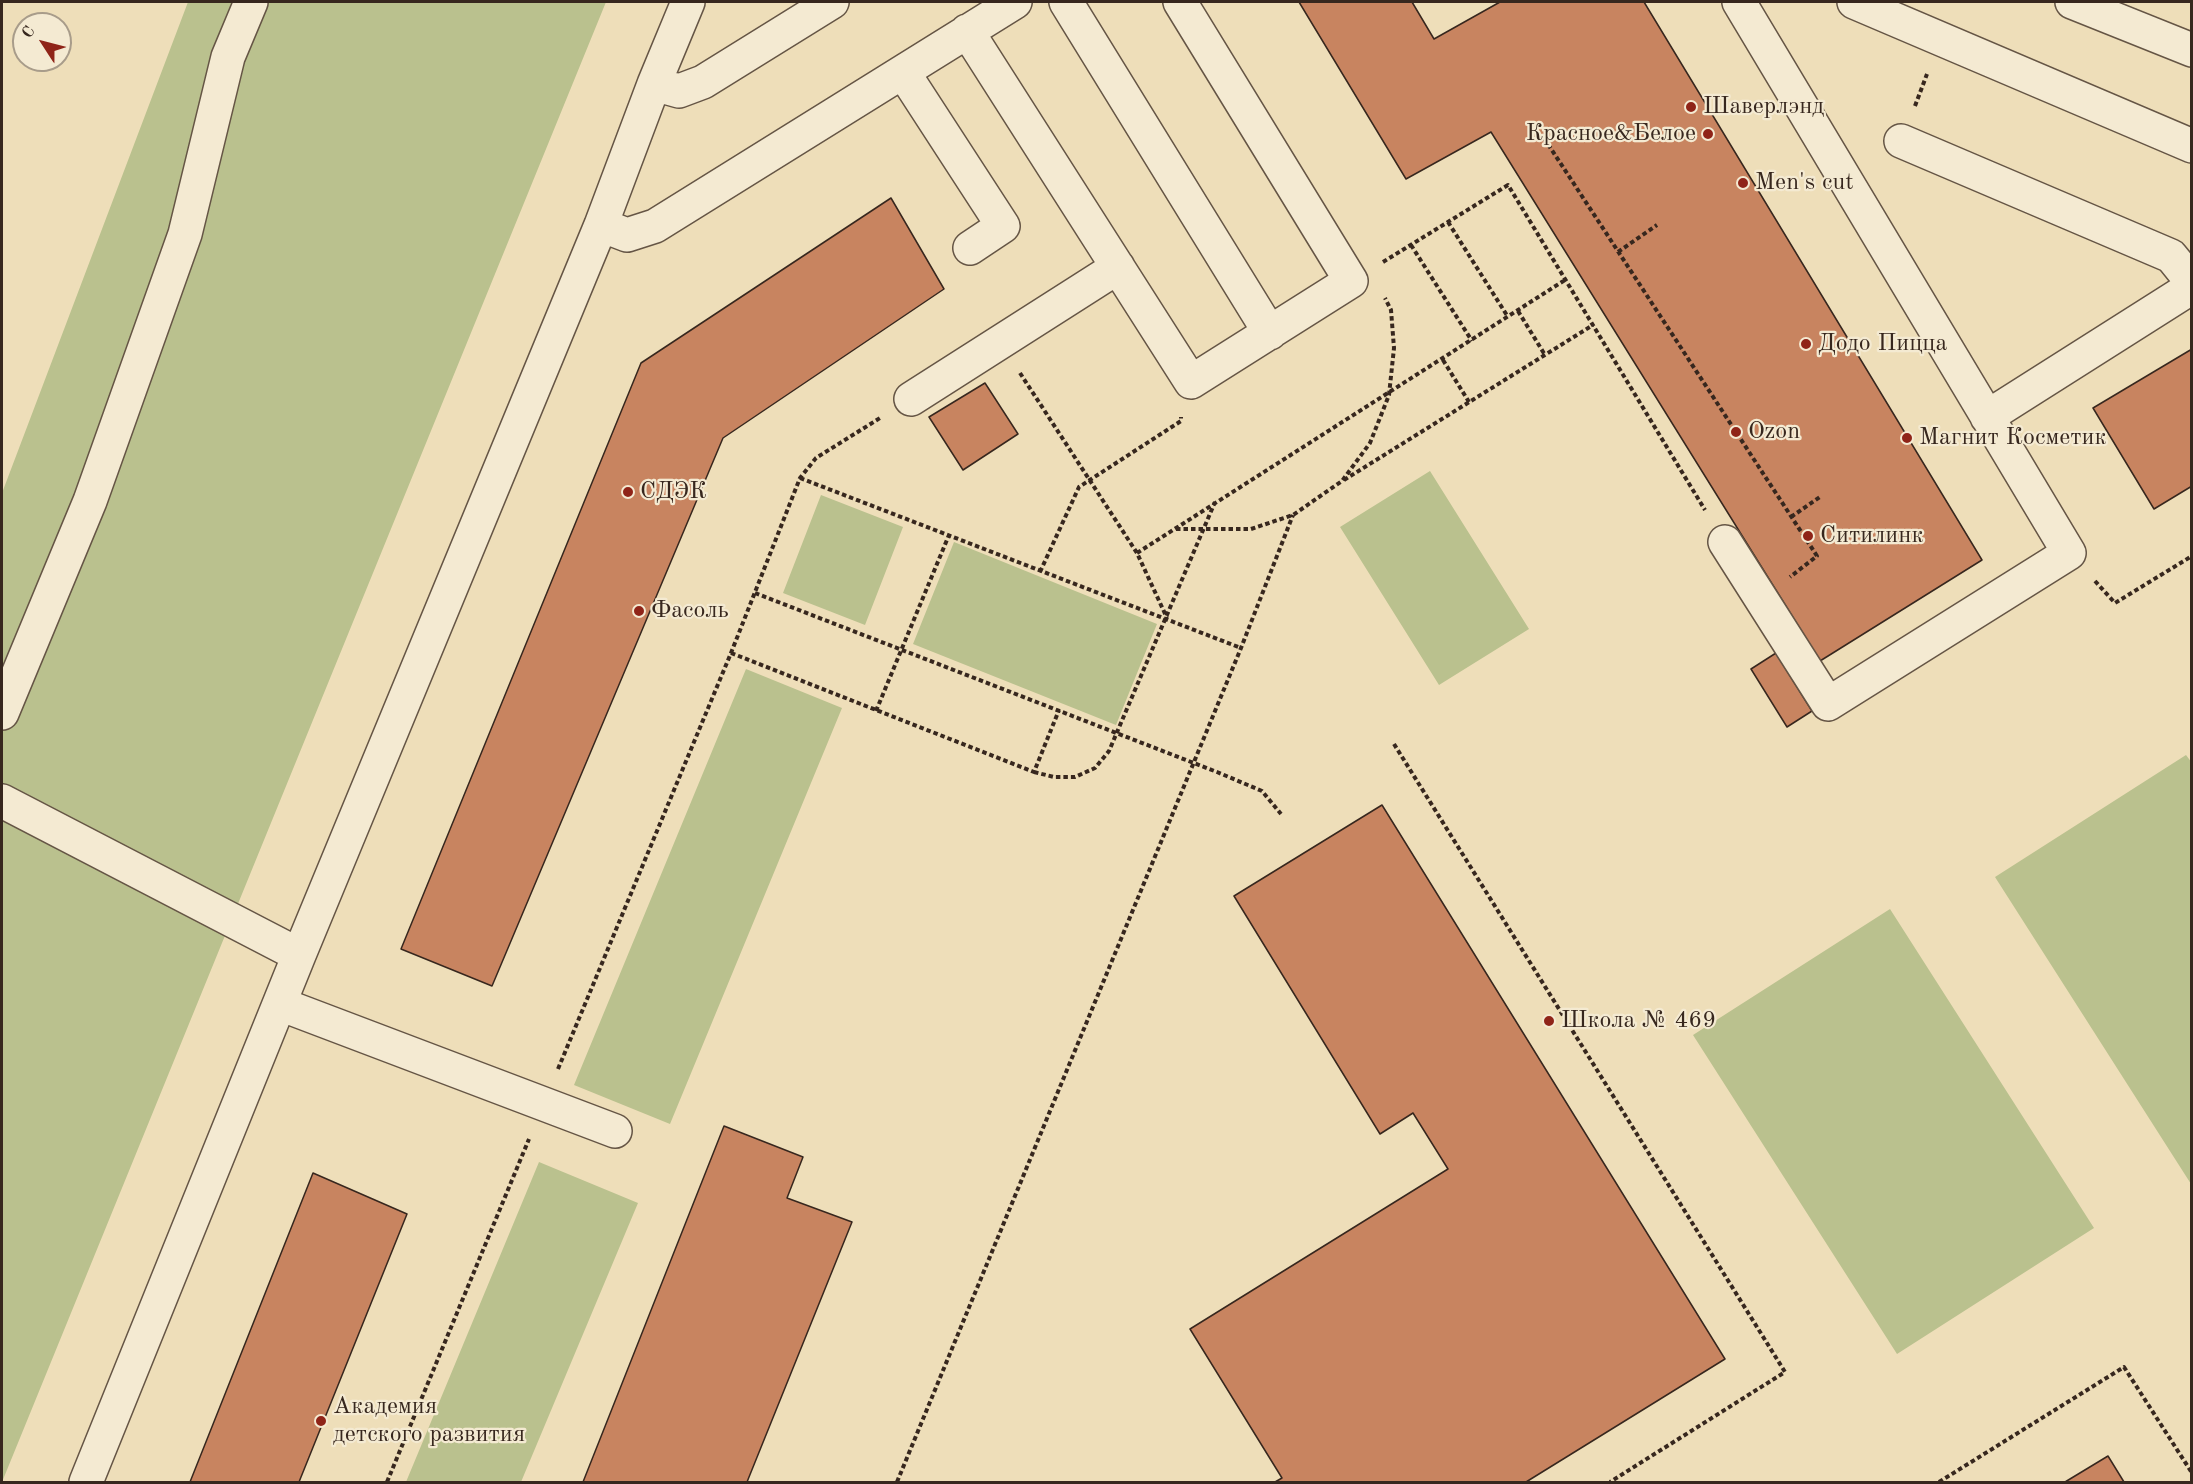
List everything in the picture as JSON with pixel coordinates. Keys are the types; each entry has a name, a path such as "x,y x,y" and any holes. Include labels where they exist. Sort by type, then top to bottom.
{"street":[{"path":"2,713 90,501 185,234 228,57 251,2"},
{"path":"86,1482 299,955 601,225 654,84 688,2"},
{"path":"654,84 679,91 704,82 832,2"},
{"path":"601,225 627,235 655,226 1015,2"},
{"path":"1066,2 1270,333"},
{"path":"967,32 1191,382 1362,274 1180,2"},
{"path":"1725,542 1828,704 2069,553 1739,2"},
{"path":"1854,2 2192,146"},
{"path":"2072,2 2192,50"},
{"path":"903,72 1003,226 969,248"},
{"path":"1901,141 2170,256 2192,282"},
{"path":"911,399 1118,267"},
{"path":"1987,417 2192,287"},
{"path":"2,801 299,955"},
{"path":"280,1004 615,1131"}],"path":[{"path":"1901,141 1941,39"},
{"path":"1544,138 1817,556 1784,582"},
{"path":"1342,481 1370,443 1389,394 1394,348 1391,310 1362,274 1508,185 1725,542"},
{"path":"1448,222 1508,317"},
{"path":"1618,252 1657,225"},
{"path":"1411,245 1472,341"},
{"path":"1137,553 1216,501 1443,360 1565,280"},
{"path":"1518,311 1545,355"},
{"path":"1176,529 1251,528 1293,515 1342,481 1593,326"},
{"path":"1000,342 1137,553 1167,619"},
{"path":"1443,360 1469,402"},
{"path":"1040,572 1078,487 1180,421 1191,382"},
{"path":"387,1482 731,653 800,478 816,458 911,399"},
{"path":"800,478 1241,648"},
{"path":"1791,517 1820,497"},
{"path":"731,653 1034,772 1054,777 1075,777 1095,768 1109,751 1216,501"},
{"path":"897,1482 1241,648 1293,515"},
{"path":"876,711 949,535"},
{"path":"2069,553 2115,603 2192,556"},
{"path":"755,593 1194,762 1262,791 1281,814"},
{"path":"1034,772 1059,710"},
{"path":"1394,744 1785,1372 1610,1482"},
{"path":"1940,1482 2124,1367 2192,1473"}],"green space":[{"path":"188,2 606,2 2,1482 2,493"},
{"path":"1430,471 1529,629 1439,685 1340,527"},
{"path":"821,495 903,527 865,625 783,593"},
{"path":"954,542 1157,624 1116,725 913,644"},
{"path":"746,669 842,708 670,1124 574,1085"},
{"path":"2186,755 2192,763 2191,1184 1995,877"},
{"path":"1890,909 2094,1228 1897,1354 1693,1035"},
{"path":"539,1162 638,1203 521,1482 406,1482"}],"building":[{"path":"1299,2 1412,2 1434,39 1500,2 1644,2 1982,560 1820,661 1491,132 1406,179"},
{"path":"891,198 944,289 723,438 492,986 401,949 641,363"},
{"path":"2192,349 2192,486 2154,509 2093,408"},
{"path":"985,383 1018,434 963,470 929,417"},
{"path":"1776,653 1812,711 1787,727 1751,669"},
{"path":"1382,805 1725,1359 1526,1482 1275,1482 1282,1478 1190,1329 1448,1169 1413,1113 1380,1134 1234,896"},
{"path":"724,1126 803,1157 787,1198 852,1222 747,1482 583,1482"},
{"path":"313,1173 407,1214 299,1482 190,1482"},
{"path":"2108,1456 2124,1482 2065,1482"}],"place":[{"name":"Шаверлэнд","path":"1691,107"},
{"name":"Красное&Белое","path":"1708,134"},
{"name":"Men's cut","path":"1743,183"},
{"name":"Додо Пицца","path":"1806,344"},
{"name":"Ozon","path":"1736,432"},
{"name":"Магнит Косметик","path":"1907,438"},
{"name":"СДЭК","path":"628,492"},
{"name":"Ситилинк","path":"1808,536"},
{"name":"Фасоль","path":"639,611"},
{"name":"Школа № 469","path":"1549,1021"},
{"name":"Академия детского развития","path":"321,1421"}]}
